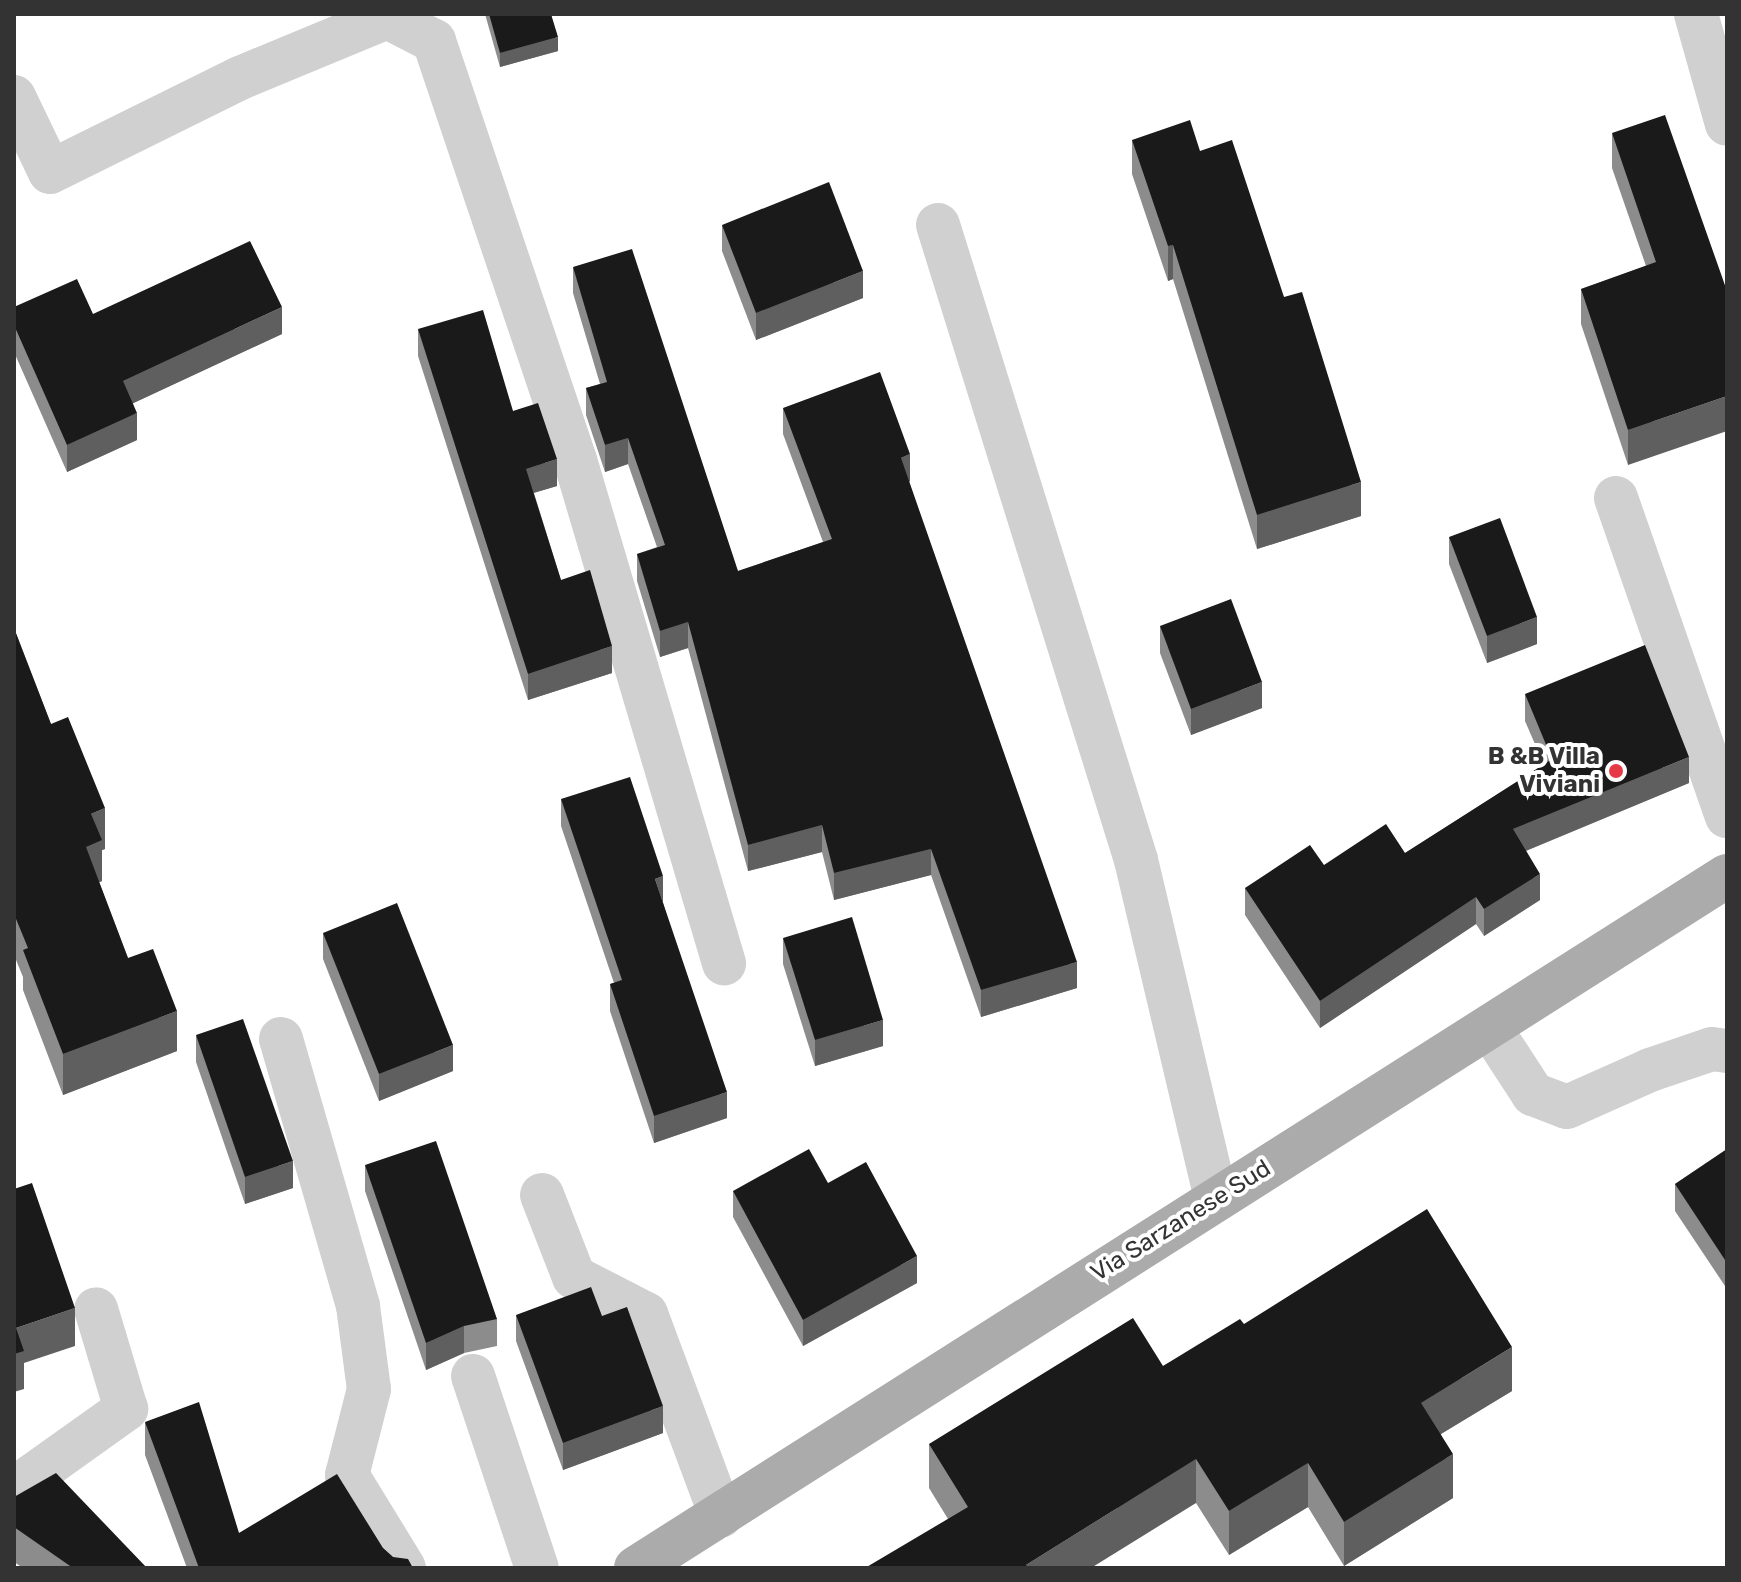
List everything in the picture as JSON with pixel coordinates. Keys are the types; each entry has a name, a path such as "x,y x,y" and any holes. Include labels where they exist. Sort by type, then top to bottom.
{"main road":[{"name":"Via Sarzanese Sud","path":"636,1568 1727,876"}],"lane":[{"path":"1696,14 1727,124"},
{"path":"14,97 25,149 50,172 240,78 387,17 434,41 575,460 724,963"},
{"path":"938,225 1136,860 1216,1199"},
{"path":"1616,498 1727,816"},
{"path":"1490,1028 1533,1094 1567,1107 1650,1070 1712,1049 1727,1051"},
{"path":"281,1039 358,1306 369,1389 347,1475 404,1568"},
{"path":"542,1195 574,1277 646,1314 721,1516"},
{"path":"14,1489 126,1409 96,1309"},
{"path":"473,1376 537,1568"}],"building":[{"path":"489,14 551,14 558,37 500,53"},
{"path":"1665,115 1727,291 1727,396 1628,430 1581,289 1656,262 1612,133"},
{"path":"1190,120 1200,151 1232,140 1284,297 1302,292 1361,482 1257,515 1173,245 1168,246 1132,140"},
{"path":"829,182 863,271 756,313 722,225"},
{"path":"250,241 282,307 123,381 137,413 67,445 14,325 14,307 77,279 93,314"},
{"path":"632,249 738,571 832,539 783,408 880,372 910,454 901,458 1077,962 981,990 931,849 834,873 822,825 748,845 688,622 660,631 637,554 665,545 628,438 605,445 586,388 607,382 573,267"},
{"path":"483,310 513,411 538,403 557,459 526,469 561,580 590,570 612,646 528,674 418,329"},
{"path":"1500,518 1537,617 1487,636 1449,537"},
{"path":"1231,599 1262,682 1191,709 1160,626"},
{"path":"14,628 51,724 68,717 105,808 91,814 102,840 86,847 128,958 153,949 177,1011 63,1054 23,950 28,948 14,914"},
{"path":"1645,645 1689,757 1513,829 1540,874 1484,909 1476,897 1320,1001 1245,888 1310,845 1324,865 1386,824 1405,853 1552,759 1525,694"},
{"path":"630,777 663,876 655,879 727,1092 654,1116 610,984 622,980 561,799"},
{"path":"397,903 453,1045 379,1074 323,933"},
{"path":"852,917 883,1020 815,1040 783,938"},
{"path":"243,1019 293,1161 245,1177 196,1035"},
{"path":"436,1141 497,1319 464,1326 426,1343 365,1165"},
{"path":"809,1149 828,1183 866,1162 917,1256 803,1320 733,1191"},
{"path":"1727,1149 1727,1263 1675,1184"},
{"path":"32,1183 75,1308 16,1328 24,1351 14,1354 14,1189"},
{"path":"1427,1209 1512,1347 1421,1403 1453,1454 1344,1522 1308,1463 1229,1511 1196,1459 1026,1565 1028,1568 865,1568 968,1507 929,1444 1133,1318 1163,1366 1240,1319 1244,1324"},
{"path":"591,1287 602,1316 627,1307 663,1406 563,1443 516,1315"},
{"path":"199,1402 239,1533 337,1474 383,1548 393,1557 408,1559 413,1568 199,1568 145,1422"},
{"path":"56,1473 147,1568 73,1568 14,1527 14,1497"}],"place":[{"name":"B &B Villa Viviani","path":"1616,771"}]}
